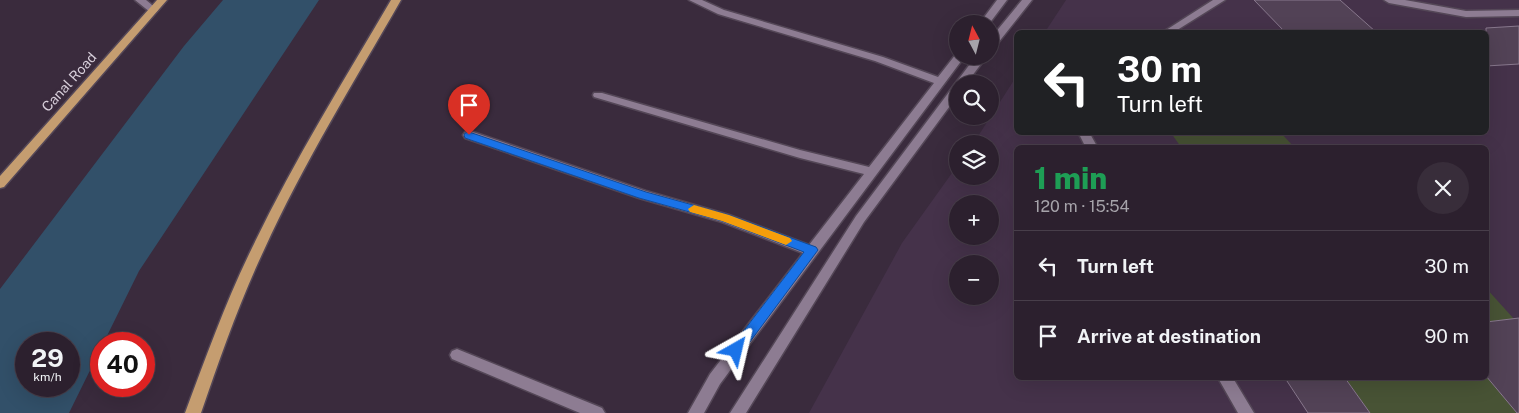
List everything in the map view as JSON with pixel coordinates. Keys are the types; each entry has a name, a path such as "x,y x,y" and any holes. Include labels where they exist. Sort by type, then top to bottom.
{"main road":[{"name":"Canal Road","path":"0,184 162,0"},
{"path":"193,413 213,357 258,249 305,158 396,0"}],"street":[{"path":"140,0 153,10"},
{"path":"694,0 721,12 879,59 940,82"},
{"path":"991,15 1002,0"},
{"path":"999,35 1027,0"},
{"path":"1171,30 1220,0"},
{"path":"1389,0 1466,14 1519,13"},
{"path":"696,413 715,379 953,65"},
{"path":"967,75 975,65"},
{"path":"598,95 800,154 872,172"},
{"path":"738,413 860,220 949,99"},
{"path":"469,135 643,195 725,218 812,250"},
{"path":"457,355 596,413"},
{"path":"1226,380 1246,413"}],"shaded area":[{"path":"1066,0 1519,0 1519,413 809,413 902,243 949,177 949,185 999,185 999,135 979,135 985,125 999,125 999,103 1014,80 1014,135 1489,135 1489,30 1046,30"}],"green space":[{"path":"1172,135 1283,135 1292,145 1180,145"},
{"path":"1489,291 1514,319 1489,322"},
{"path":"1346,380 1489,380 1517,413 1370,413"}],"water":[{"path":"223,0 319,0 139,271 109,332 90,332 90,370 80,391 80,332 15,332 15,397 77,397 69,413 0,413 0,289 184,46"}],"building":[{"path":"1254,0 1340,0 1374,30 1283,30"},
{"path":"1519,26 1519,64 1489,66 1489,30 1486,30 1486,28"},
{"path":"1519,318 1519,413 1489,380 1489,322"},
{"path":"1286,380 1346,380 1370,413 1308,413"}],"slow traffic":[{"path":"694,209 725,218 786,241"}],"route":[{"path":"469,135 643,195 725,218 812,250 736,350"}]}
